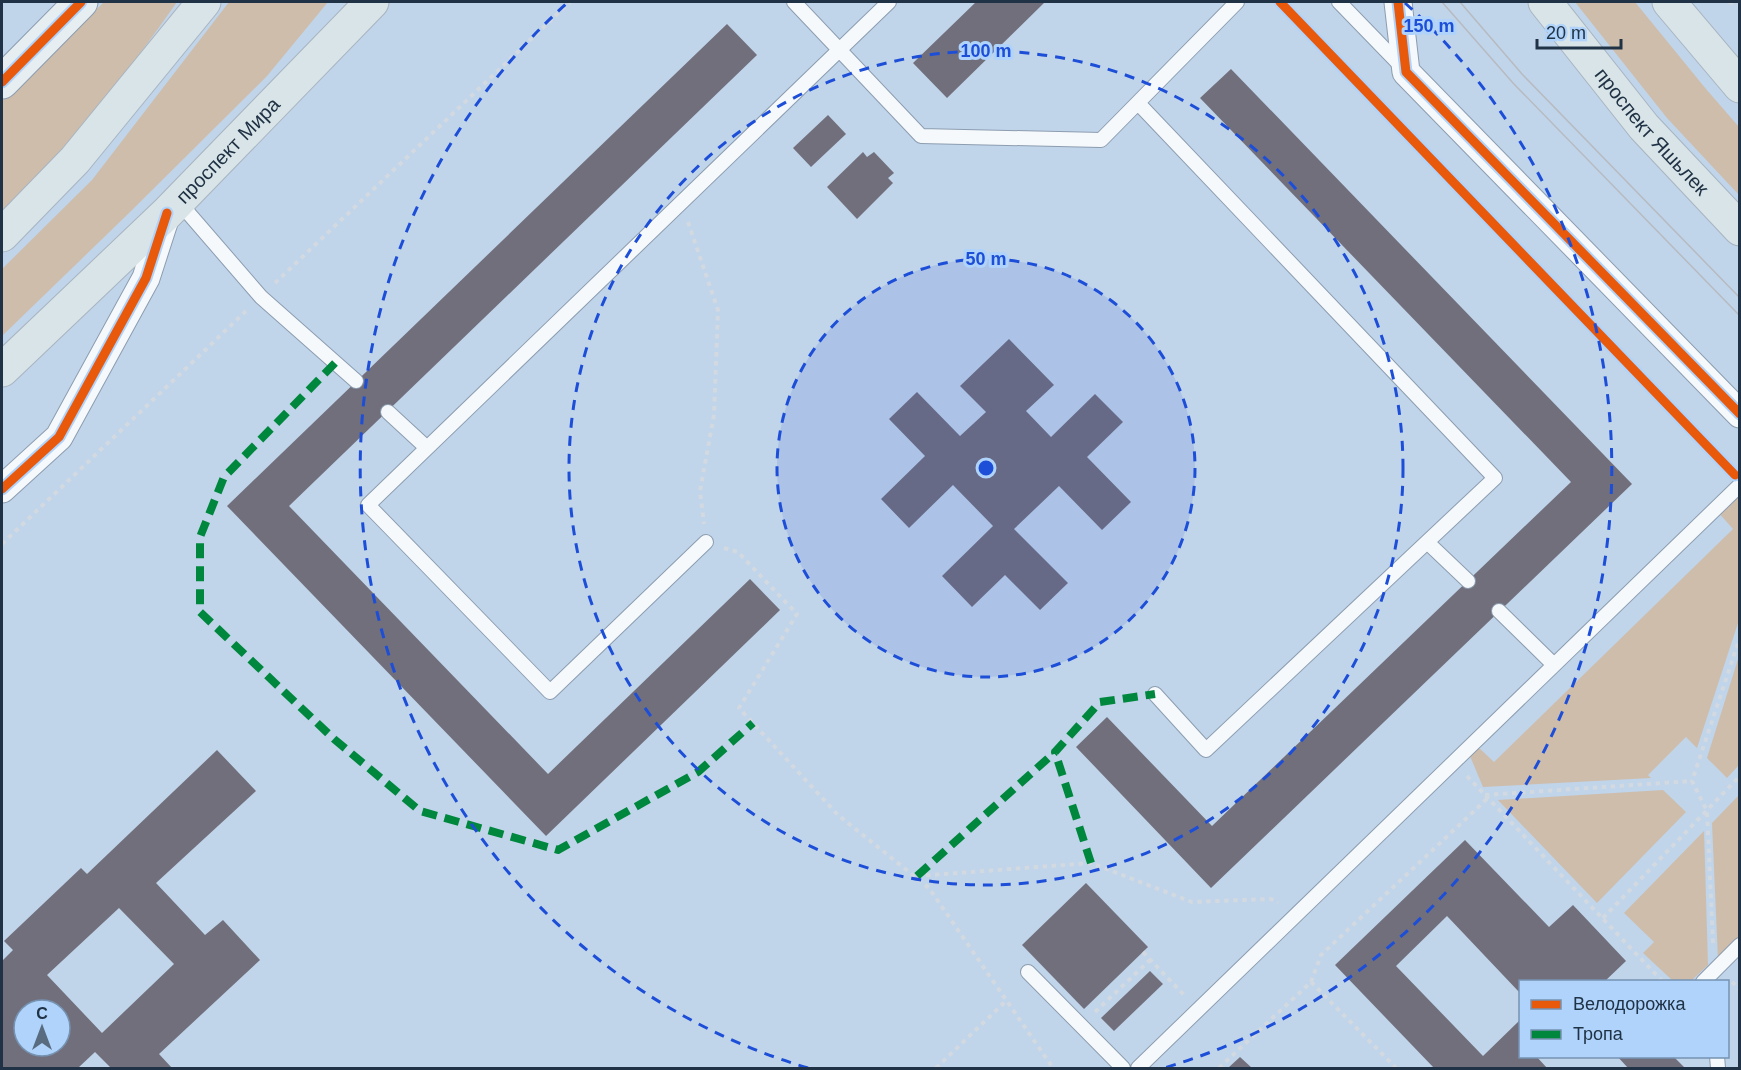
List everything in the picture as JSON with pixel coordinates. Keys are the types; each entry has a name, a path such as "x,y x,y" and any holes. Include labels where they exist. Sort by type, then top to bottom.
{"main road":[{"path":"2,235 75,160 204,2"},
{"name":"проспект Мира","path":"2,370 172,207 357,13 372,2"},
{"name":"проспект Яшьлек","path":"1545,2 1644,127 1740,229"},
{"path":"1668,2 1740,86"}],"street":[{"path":"2,82 81,2"},
{"path":"1398,2 1406,72 1740,414"},
{"path":"2,489 59,437 146,278 172,207"}],"lane":[{"path":"794,2 921,136 1101,140 1237,2"},
{"path":"706,542 550,692 368,506 890,2"},
{"path":"1339,2 1406,72"},
{"path":"1138,103 1495,478 1206,750 1155,694"},
{"path":"172,207 261,297 356,381"},
{"path":"388,412 427,448"},
{"path":"1138,1068 1554,665 1737,480"},
{"path":"1427,542 1467,581"},
{"path":"1499,611 1554,665"},
{"path":"1704,980 1740,945"},
{"path":"1028,972 1123,1068"}],"path":[{"path":"2,544 570,2"},
{"path":"1280,2 1737,480"},
{"path":"1728,16 1729,2 1740,5"},
{"path":"681,202 718,310 714,415 700,491 706,542 738,552 797,614 739,708 838,815 917,876 929,888 1053,1068"},
{"path":"1717,968 1713,963 1707,811 1692,781 1740,637"},
{"path":"1454,762 1662,980"},
{"path":"1603,918 1740,776"},
{"path":"1219,1068 1311,982 1321,955 1486,797 1692,781"},
{"path":"917,876 1091,863 1192,902 1271,899 1296,915"},
{"path":"1143,952 1199,1010"},
{"path":"1088,1005 1095,1012 1150,960"},
{"path":"1161,982 1167,977"},
{"path":"1311,982 1396,1068"},
{"path":"936,1068 1006,1001"}],"shaded area":[{"path":"104,2 177,2 94,111 2,213 2,101"},
{"path":"229,2 328,2 267,76 2,336 2,269 92,180"},
{"path":"1575,2 1635,2 1739,127 1739,195 1667,118"},
{"path":"1739,492 1739,620 1697,748 1686,737 1648,775 1651,778 1483,787 1470,756 1477,746 1494,762 1733,529 1718,512"},
{"path":"1739,656 1739,765 1727,778 1707,758"},
{"path":"1663,790 1686,812 1597,903 1498,800"},
{"path":"1739,795 1739,938 1718,960 1712,823"},
{"path":"1704,831 1708,965 1692,980 1672,980 1643,953 1654,942 1624,913"}],"building":[{"path":"976,2 1045,2 947,98 913,63"},
{"path":"727,24 757,55 289,506 548,774 750,579 780,610 546,836 227,506"},
{"path":"1231,69 1632,484 1211,888 1076,747 1107,717 1212,826 1571,482 1200,98"},
{"path":"828,115 846,134 811,167 793,148"},
{"path":"863,152 867,157 874,152 894,173 888,178 893,183 857,219 827,187"},
{"path":"1009,339 1054,385 1026,411 1051,437 1095,394 1123,422 1087,457 1131,502 1102,530 1059,486 1014,529 1068,583 1040,610 1005,575 972,607 942,576 993,526 953,485 909,528 881,499 925,456 889,419 917,392 960,436 986,412 960,386"},
{"path":"217,750 256,791 156,883 205,935 223,920 260,960 159,1054 172,1068 111,1068 95,1052 78,1068 2,1068 2,961 13,950 4,941 81,868 87,874","holes":["119,908 174,964 102,1033 72,1001 72,1058 12,1058 12,998 69,998 47,975"]},
{"path":"1465,840 1549,927 1573,905 1626,961 1606,980 1519,980 1519,992 1447,916 1396,966 1483,1056 1519,1021 1519,1058 1538,1058 1547,1068 1434,1068 1335,965"},
{"path":"1086,883 1148,947 1084,1009 1022,945"},
{"path":"1150,971 1163,984 1114,1031 1101,1018"},
{"path":"1240,1057 1252,1068 1228,1068"},
{"path":"1619,1058 1675,1058 1685,1068 1628,1068"}],"tram line":[{"path":"1442,2 1513,83 1740,316"},
{"path":"1460,2 1522,74 1740,298"}],"marked path":[{"path":"335,363 224,477 200,537 200,612 334,739 420,811 558,850 698,772 753,723"},
{"path":"1091,863 1055,752 1100,702 1155,694"},
{"path":"917,876 1055,752"}],"cycle path":[{"path":"2,82 81,2"},
{"path":"1280,2 1735,475"},
{"path":"1398,2 1406,72 1740,414"},
{"path":"2,489 59,437 146,278 167,213"}]}
